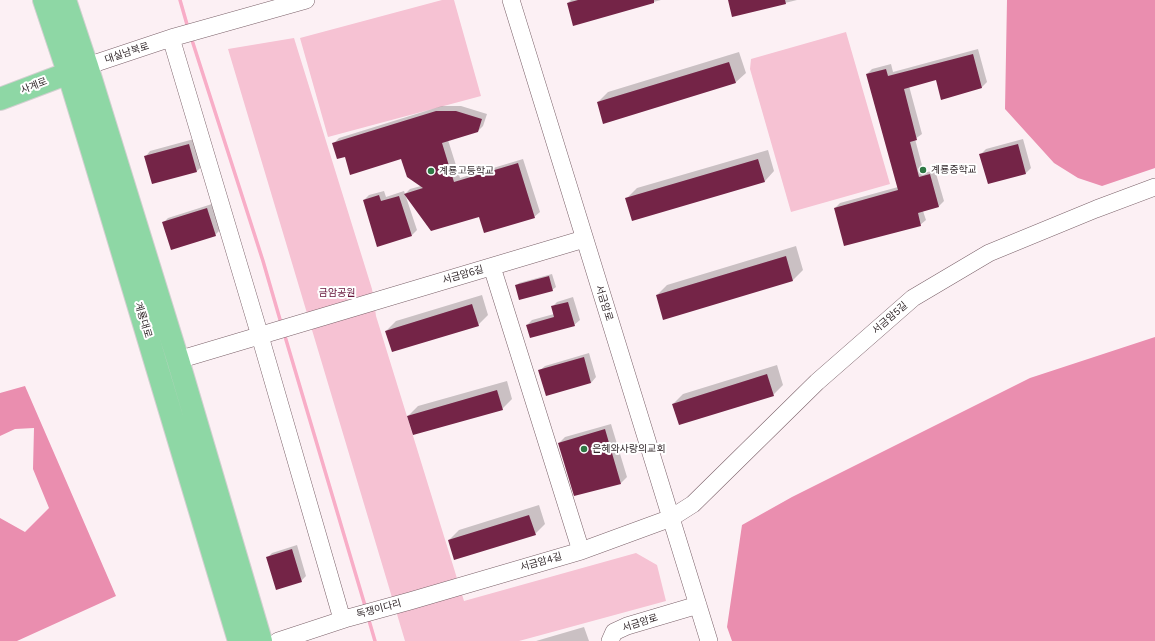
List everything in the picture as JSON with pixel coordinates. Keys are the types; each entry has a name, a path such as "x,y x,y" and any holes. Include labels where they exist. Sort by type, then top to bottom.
{"main road":[{"name":"계룡대로","path":"44,0 78,69 178,360 261,641"},
{"path":"65,0 78,69"},
{"name":"계룡대로","path":"78,69 239,641"},
{"name":"사계로","path":"0,99 78,69"}],"street":[{"name":"대실남북로","path":"78,69 178,36 306,0"},
{"name":"서금암로","path":"511,0 709,641"},
{"path":"178,36 260,336 345,618 278,641"},
{"name":"서금암5길","path":"671,518 693,504 817,382 913,298 989,253 1096,209 1155,187"},
{"name":"서금암6길","path":"260,336 584,239"},
{"path":"492,267 581,551"},
{"path":"178,360 260,336"},
{"name":"서금암4길","path":"410,601 581,551 671,518"},
{"name":"독쟁이다리","path":"345,618 410,601"},
{"name":"서금암로","path":"610,641 614,632 627,626 698,605"}],"green space":[{"path":"442,0 454,0 481,96 328,137 300,38"},
{"path":"846,32 890,184 791,212 750,69 751,59"},
{"name":"금암공원","path":"294,38 372,289 376,316 464,601 636,553 657,565 666,601 519,641 405,641 228,49"}],"shaded area":[{"path":"1007,0 1155,0 1155,168 1102,186 1078,178 1054,163 1005,109"},
{"path":"1155,337 1155,641 732,641 727,627 742,525 792,497 1030,378"},
{"path":"25,386 116,596 17,641 0,641 0,518 25,532 49,508 33,469 34,428 15,429 0,436 0,393"}],"building":[{"path":"578,0 654,0 654,3 573,26 567,3"},
{"path":"728,0 785,0 786,4 732,17"},
{"name":"계룡중학교","path":"973,54 982,88 941,100 936,80 904,89 917,140 910,142 919,177 930,174 939,207 918,213 921,226 844,246 834,208 898,190 866,74 886,69 888,76"},
{"path":"729,62 736,83 603,124 597,102"},
{"path":"436,111 456,111 482,119 478,132 442,143 454,182 518,163 535,218 484,233 479,217 431,231 404,194 423,188 407,177 401,159 350,175 345,157 337,159 332,143"},
{"path":"189,144 197,172 152,184 144,156"},
{"path":"1018,144 1026,174 988,184 979,154"},
{"path":"758,159 765,182 632,221 625,198"},
{"path":"379,195 381,201 399,196 412,236 377,247 363,200"},
{"path":"207,208 216,236 171,250 162,222"},
{"path":"786,256 793,281 663,320 656,295"},
{"path":"549,276 553,291 519,300 515,285"},
{"path":"568,302 575,326 530,338 526,325 554,317 551,306"},
{"path":"472,304 479,326 392,352 385,331"},
{"path":"584,357 591,383 546,396 538,370"},
{"path":"767,374 774,396 679,425 672,404"},
{"path":"497,390 503,410 413,435 407,416"},
{"path":"605,429 621,484 574,496 558,443"},
{"path":"529,515 536,535 454,560 448,540"},
{"path":"292,549 302,582 276,590 266,557"}],"waterway":[{"path":"180,0 188,28"},
{"path":"191,37 263,261 281,323"},
{"path":"284,333 366,609"},
{"path":"368,617 375,641"}],"place":[{"name":"계룡중학교","path":"923,170"},
{"name":"계룡고등학교","path":"431,171"},
{"name":"은혜와사랑의교회","path":"584,449"}]}
